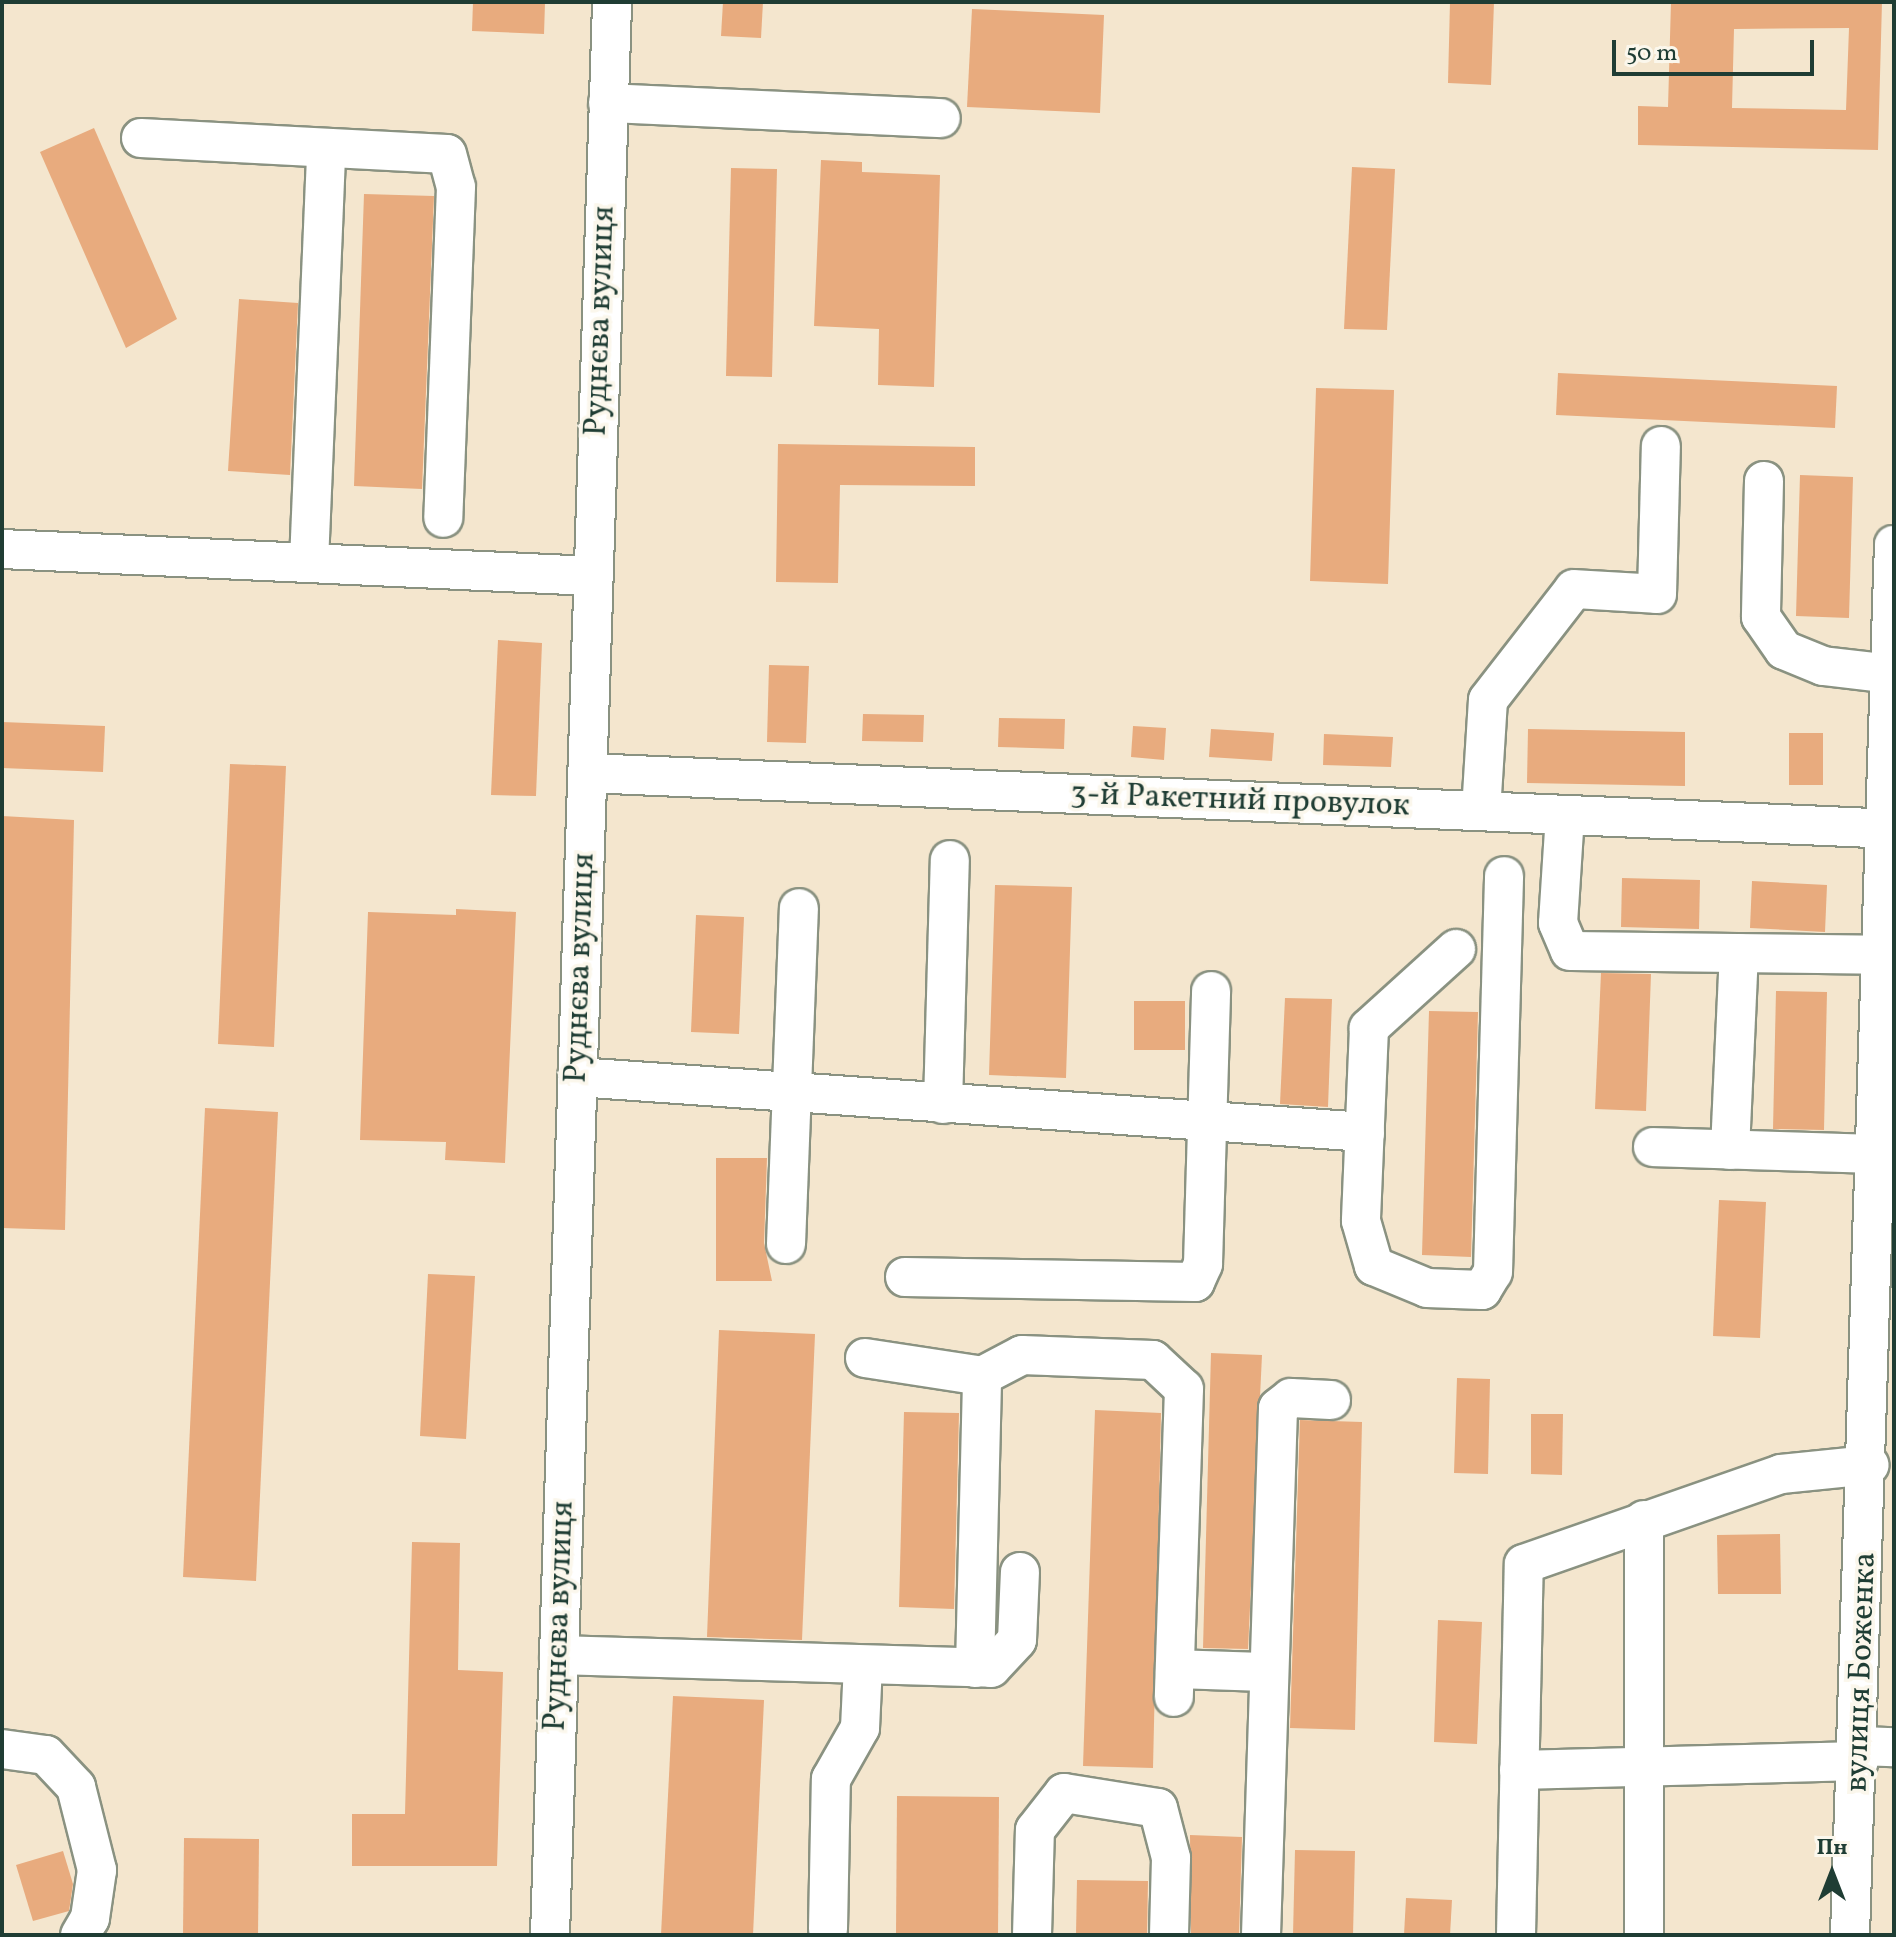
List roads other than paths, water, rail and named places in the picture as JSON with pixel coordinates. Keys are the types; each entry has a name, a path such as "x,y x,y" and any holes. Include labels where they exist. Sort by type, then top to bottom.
{"street":[{"name":"Руднєва вулиця","path":"550,1935 612,2"},
{"path":"608,103 941,118"},
{"path":"141,138 447,154 456,187 443,518"},
{"path":"309,562 326,148"},
{"path":"1481,811 1488,700 1574,589 1657,594 1661,446"},
{"path":"1764,481 1761,617 1784,650 1823,666 1891,674"},
{"name":"вулиця Боженка","path":"1850,1935 1871,1752 1878,1452 1881,955 1890,829 1894,545"},
{"path":"2,549 593,576"},
{"name":"3-й Ракетний провулок","path":"587,773 1890,829"},
{"path":"1565,815 1558,923 1570,951 1881,955"},
{"path":"943,1104 950,860"},
{"path":"1456,949 1369,1028 1361,1221 1374,1266 1427,1288 1482,1290 1493,1272 1504,876"},
{"path":"786,1244 799,908"},
{"path":"1730,1150 1739,953"},
{"path":"905,1277 1195,1282 1203,1264 1211,991"},
{"path":"577,1077 1365,1132"},
{"path":"1653,1147 1730,1150 1880,1145"},
{"path":"865,1358 982,1376 1022,1355 1153,1360 1184,1389 1175,1683 1267,1672"},
{"path":"975,1668 982,1376"},
{"path":"1261,1935 1267,1672 1278,1408 1291,1398 1331,1400"},
{"path":"1516,1935 1524,1564 1781,1474 1878,1452"},
{"path":"1644,1520 1644,1935"},
{"path":"559,1655 991,1668 1017,1640 1020,1572"},
{"path":"828,1929 831,1779 860,1728 863,1665"},
{"path":"2,1749 46,1755 76,1787 97,1870 80,1935"},
{"path":"1519,1770 1871,1752"},
{"path":"1032,1935 1035,1830 1064,1793 1158,1808 1171,1858 1169,1935"}]}
